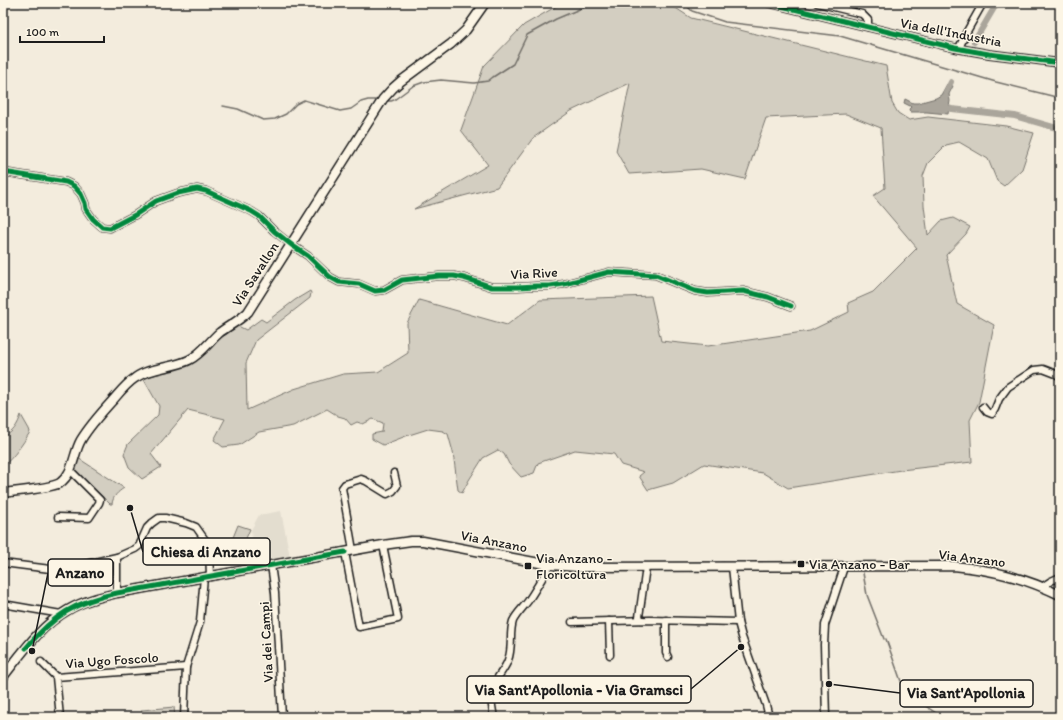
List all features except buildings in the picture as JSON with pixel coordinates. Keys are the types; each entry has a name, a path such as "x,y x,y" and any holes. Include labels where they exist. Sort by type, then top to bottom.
{"main road":[{"name":"Via Savallon","path":"3,493 48,487 59,483 70,471 80,442 87,430 126,386 139,375 179,364 190,359 217,335 242,318 248,312 381,102 392,88 451,44 466,30 485,3"},
{"name":"Via Anzano","path":"3,676 37,635 61,614 88,601 117,593 411,541 423,541 550,565 577,567 959,566 1009,575 1060,594"}],"street":[{"name":"Via dell'Industria","path":"769,3 940,45 989,54 1060,62"},
{"path":"817,3 862,14 868,20 868,27"},
{"path":"959,48 983,3"},
{"name":"Via Rive","path":"3,172 66,182 74,186 86,203 86,209 92,219 102,227 110,228 163,198 197,189 206,191 251,211 339,282 359,284 375,291 384,290 402,280 439,276 454,276 492,287 518,287 564,284 609,272 656,275 695,291 708,293 743,291 768,297 791,306"},
{"path":"983,407 987,412 992,414 999,399 1008,387 1034,370 1043,369 1051,371 1060,377"},
{"path":"58,517 89,518 100,500 74,473 70,471"},
{"path":"383,545 398,620 359,627 342,488 345,484 361,480 366,481 387,494 393,491 397,486 394,473"},
{"path":"3,563 58,570 117,557 135,549 139,546 147,528 152,522 159,518 186,523 196,527 210,549 200,622 186,667 184,717"},
{"path":"117,557 117,593"},
{"name":"Via dei Campi","path":"271,565 275,593 282,717"},
{"path":"494,717 491,699 492,688 508,661 511,646 512,626 518,613 529,600 550,565"},
{"path":"826,717 824,625 844,566"},
{"path":"642,620 639,617 646,567"},
{"path":"732,567 738,622 743,642 766,704 769,717"},
{"path":"1042,587 1060,577"},
{"path":"3,604 61,614"},
{"path":"572,622 666,620 738,622"},
{"path":"666,620 666,653 668,657"},
{"path":"609,621 610,655"},
{"path":"41,662 56,676"},
{"name":"Via Ugo Foscolo","path":"60,717 56,676 186,667"}],"shaded area":[{"path":"562,3 668,3 691,18 886,66 892,103 898,113 909,120 928,117 1006,126 1034,133 1022,169 1004,186 997,181 988,159 959,142 946,145 928,163 923,176 924,206 928,235 941,221 953,218 970,227 966,234 946,255 957,304 994,325 979,402 970,420 972,462 901,470 788,488 763,473 704,464 673,483 648,490 639,476 644,472 621,465 614,454 575,450 538,463 534,473 521,477 509,464 504,454 498,450 483,458 462,493 458,490 453,452 448,434 443,431 428,429 383,445 372,439 372,434 382,432 383,423 373,419 363,424 357,422 351,425 345,418 338,416 327,409 293,426 259,432 239,445 223,447 214,440 225,419 188,410 151,454 161,467 142,479 129,467 124,454 128,444 158,415 159,406 143,378 191,364 218,340 238,326 246,330 261,319 266,322 295,300 310,291 310,298 256,340 246,363 247,410 294,389 343,374 378,372 408,353 407,323 419,300 507,325 540,300 651,296 661,341 708,346 810,331 849,312 848,303 873,292 917,248 873,196 885,188 881,128 846,114 766,118 745,179 701,169 629,174 616,151 630,83 571,111 533,138 497,187 414,209 488,165 461,130 484,66 524,25"},
{"path":"947,84 953,86 949,94 950,101 948,114 910,112 909,109 911,107 904,103 905,99 913,103 918,103 936,98 941,95"},
{"path":"21,415 30,432 11,459 3,466 3,436 12,431 17,425"},
{"path":"78,458 124,488 116,494 112,504 110,504 75,470"},
{"path":"281,511 290,557 272,560 269,558 252,562 254,555 252,554 253,546 251,530 259,515"},
{"path":"238,525 250,529 241,550 230,545"},
{"path":"174,707 175,717 142,717 142,710"}],"waterway":[{"path":"386,101 394,100 413,86 424,82 441,80 474,83 488,81 513,64 527,35 556,19 597,3"},
{"path":"684,3 692,11 725,22 840,36 996,82 1060,98"},
{"path":"974,42 997,3"},
{"path":"946,92 951,82"},
{"path":"223,106 238,109 263,120 275,119 286,114 296,104 304,100 340,111 351,109 361,102 378,100"},
{"path":"942,107 1015,116 1060,129"},
{"path":"863,573 867,595 884,639"},
{"path":"886,639 903,687 918,701 942,717"}],"cycle path":[{"path":"769,3 955,48 1060,63"},
{"path":"3,172 66,182 74,186 81,194 86,209 93,219 102,227 110,228 135,215 156,201 178,193 197,189 206,191 259,216 274,231 308,256 330,277 339,282 359,284 375,291 384,290 402,280 439,276 464,278 492,287 518,287 564,284 609,272 656,275 695,291 708,293 743,291 768,297 791,306"},
{"path":"26,648 56,618 77,606 102,597 117,593 345,552"}],"place":[{"name":"Chiesa di Anzano","path":"130,508"},
{"name":"Via Anzano - Bar","path":"801,564"},
{"name":"Via Anzano - Floricoltura","path":"528,566"},
{"name":"Via Sant'Apollonia - Via Gramsci","path":"741,647"},
{"name":"Anzano","path":"32,651"},
{"name":"Via Sant'Apollonia","path":"829,684"}]}
